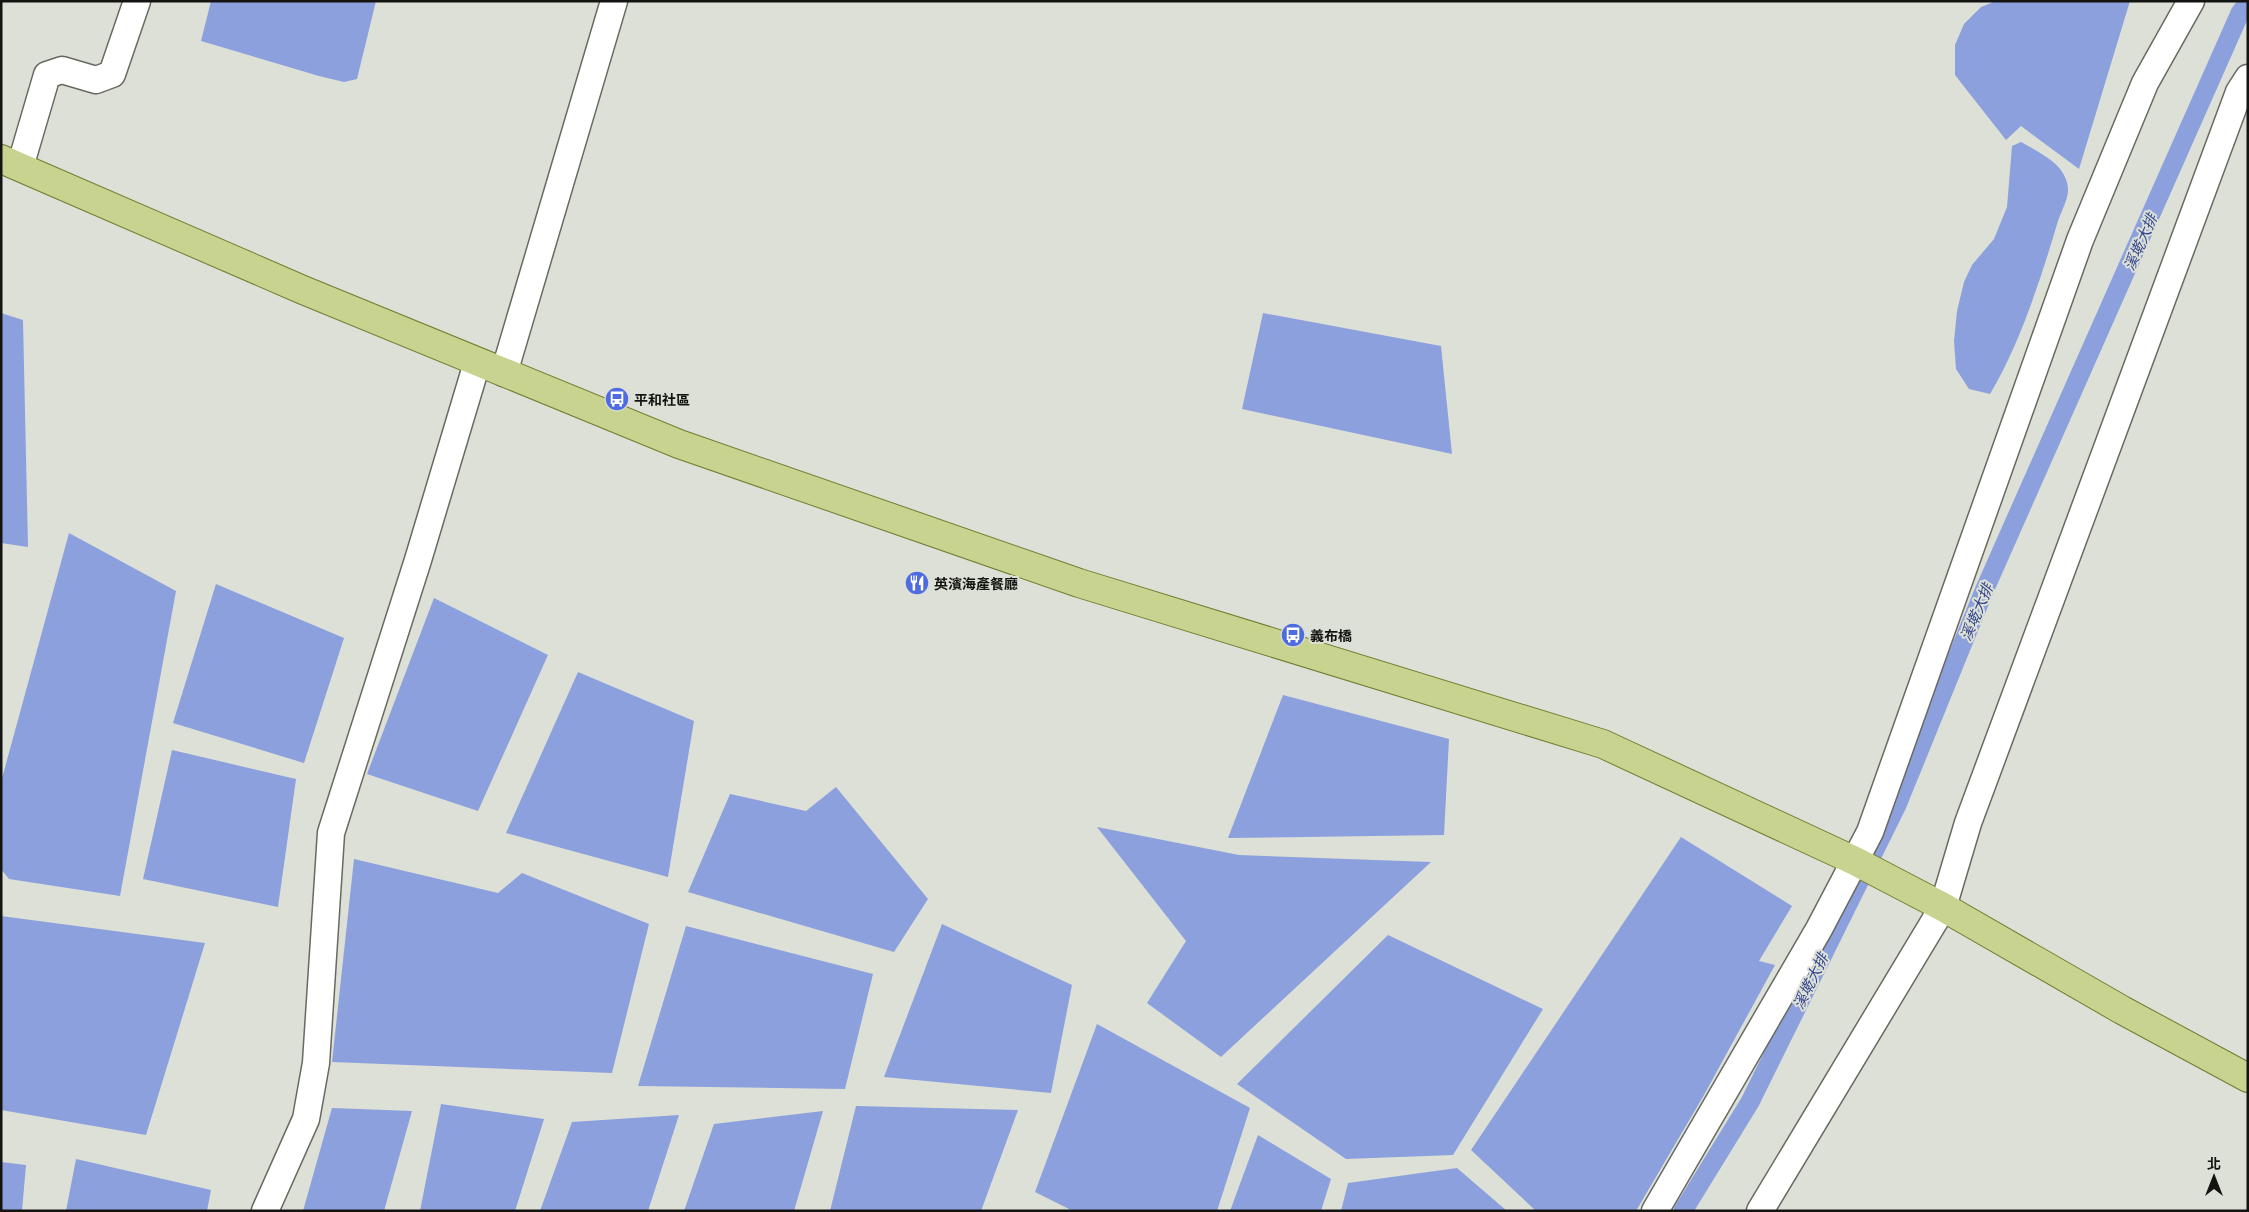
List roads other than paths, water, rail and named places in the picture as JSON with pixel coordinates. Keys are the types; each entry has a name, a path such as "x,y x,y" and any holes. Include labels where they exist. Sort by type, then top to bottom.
{"main road":[{"path":"11,163 303,290 679,444 1079,584 1603,744 1860,864 1938,904 2122,1010 2248,1078"}],"street":[{"path":"11,163 47,75 62,70 96,80 112,74 137,1"},
{"path":"504,373 614,1"},
{"path":"1655,1211 1819,928 1860,864 1909,719 2080,240 2145,83 2191,1"},
{"path":"1760,1211 1938,904 2240,92 2248,78"},
{"path":"265,1211 306,1119 316,1063 331,833 418,560 477,362"}],"water":[{"path":"211,1 376,1 357,79 344,82 319,76 201,41"},
{"path":"1996,1 2130,1 2079,169 2021,126 2006,140 1955,75 1955,45 1964,24 1981,7"},
{"path":"2021,142 2044,155 2057,166 2066,180 2068,192 2029,310 2011,354 1990,394 1969,389 1956,369 1954,341 1957,311 1964,282 1972,265 1994,239 2007,207 2012,146"},
{"path":"1,313 23,320 28,547 1,543"},
{"path":"1263,313 1441,346 1452,454 1242,409"},
{"path":"69,533 176,591 120,896 9,879 1,869 1,782"},
{"path":"216,584 344,638 304,763 173,723"},
{"path":"434,598 548,655 478,811 367,774"},
{"path":"578,672 694,721 668,877 506,833"},
{"path":"1283,695 1449,739 1444,835 1228,838"},
{"path":"172,750 296,779 278,907 143,879"},
{"path":"836,787 928,899 894,952 688,892 730,794 806,811"},
{"path":"1097,827 1239,855 1431,862 1221,1057 1147,1003 1186,941"},
{"path":"1681,837 1792,906 1759,961 1775,965 1704,1095 1636,1211 1536,1211 1471,1150"},
{"path":"354,859 498,893 522,873 649,924 612,1073 332,1062"},
{"path":"1,916 205,943 146,1135 1,1110"},
{"path":"942,924 1072,985 1051,1093 884,1077"},
{"path":"686,926 873,974 845,1089 638,1086"},
{"path":"1388,935 1543,1009 1453,1155 1346,1159 1237,1084"},
{"path":"1097,1024 1250,1108 1217,1211 1073,1211 1035,1192"},
{"path":"441,1104 544,1119 515,1211 420,1211"},
{"path":"856,1106 1018,1110 981,1211 830,1211"},
{"path":"332,1108 412,1111 384,1211 303,1211"},
{"path":"823,1111 794,1211 684,1211 714,1124"},
{"path":"679,1115 648,1211 540,1211 572,1122"},
{"path":"1258,1135 1331,1179 1321,1211 1230,1211"},
{"path":"76,1159 211,1190 207,1211 66,1211"},
{"path":"1,1162 26,1165 22,1211 1,1211"},
{"path":"1457,1168 1507,1211 1341,1211 1348,1183"}],"waterway":[{"name":"溪墘大排","path":"1683,1211 1750,1102 1897,805 1984,591 2240,13 2248,2"}],"place":[{"name":"平和社區","path":"617,399"},
{"name":"英濱海產餐廳","path":"917,583"},
{"name":"義布橋","path":"1293,635"}]}
